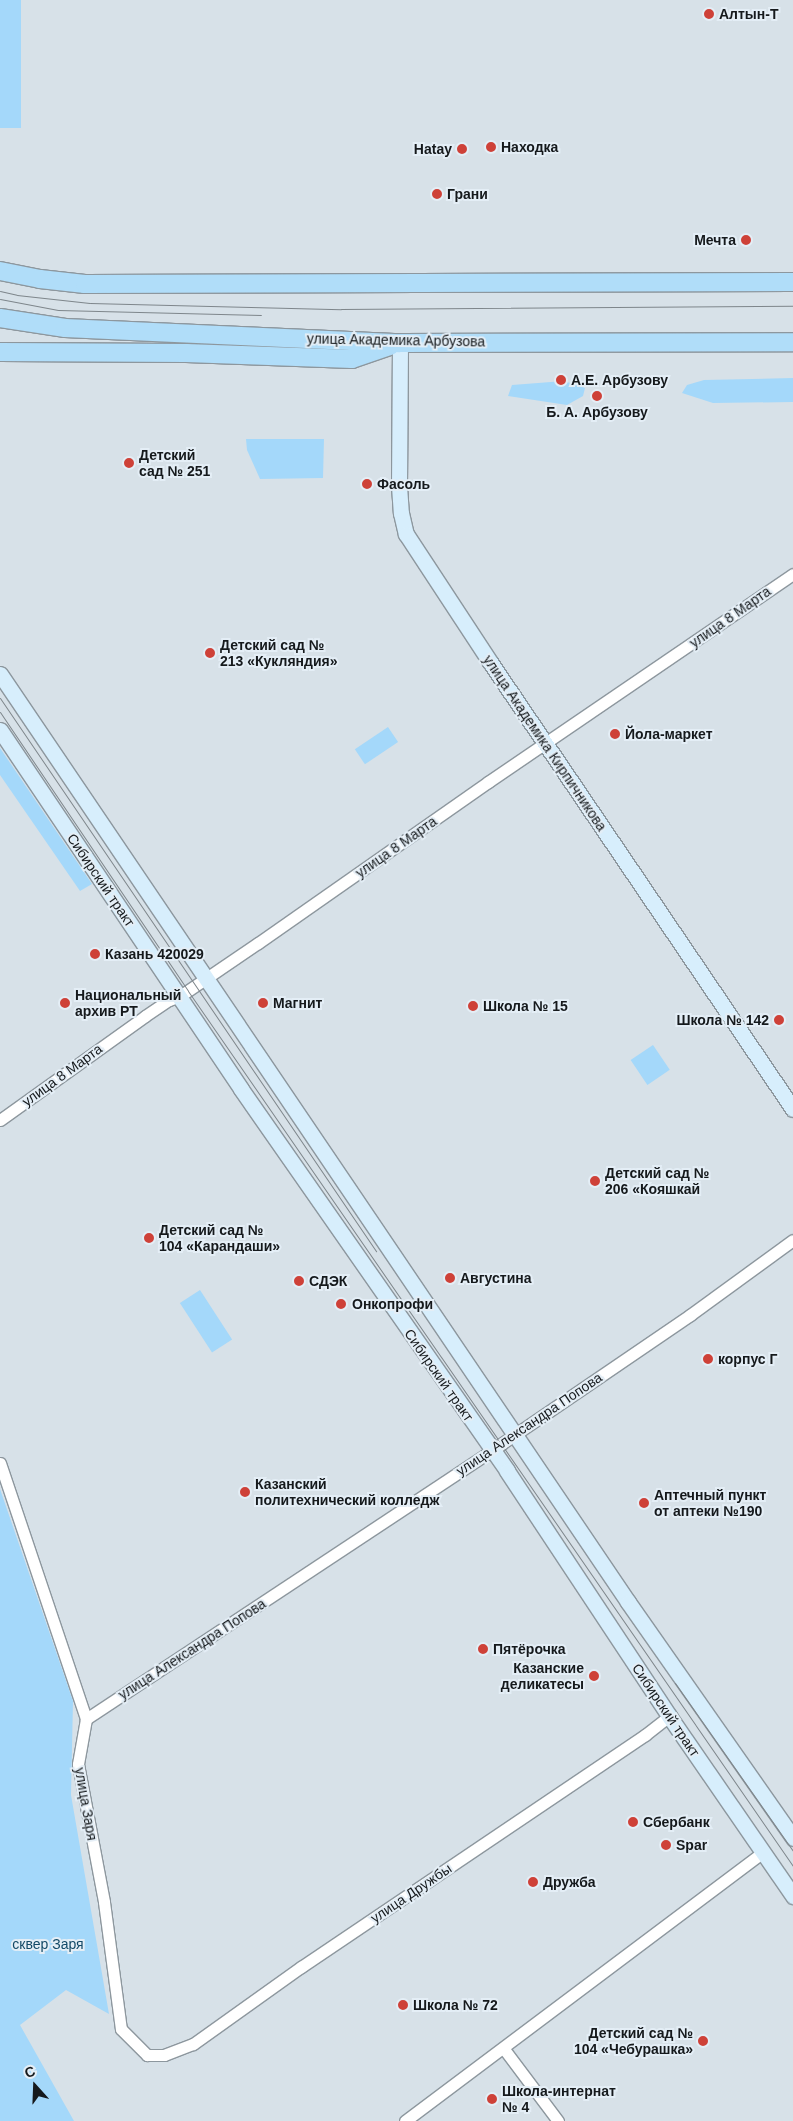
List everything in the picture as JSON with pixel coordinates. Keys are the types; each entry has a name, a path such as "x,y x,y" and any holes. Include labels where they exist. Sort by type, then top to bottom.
{"main road":[{"path":"0,271 40,279 85,284 793,282"},
{"name":"улица Академика Арбузова","path":"0,318 65,328 400,343 793,342"},
{"path":"0,352 186,353 352,359 400,343"},
{"name":"улица Академика Кирпичникова","path":"400,343 399,486 401,513 406,534 793,1109"},
{"name":"Сибирский тракт","path":"0,674 514,1435 675,1671 793,1838"},
{"name":"Сибирский тракт","path":"0,730 242,1089 492,1450 669,1716 793,1896"}],"street":[{"name":"улица 8 Марта","path":"0,1120 145,1016 207,978 793,574"},
{"name":"улица Александра Попова","path":"86,1718 492,1450 690,1315 793,1240"},
{"name":"улица Заря","path":"0,1463 86,1718 78,1764 104,1902 120,2029 147,2056"},
{"name":"улица Дружбы","path":"147,2056 164,2055 193,2044 301,1967 645,1735 669,1716"},
{"path":"405,2121 504,2049 594,1977 762,1853"},
{"path":"504,2049 558,2121"}],"green space":[{"path":"0,0 21,0 21,128 0,128"},
{"path":"793,378 793,402 713,403 682,393 687,385 704,380"},
{"path":"564,381 585,388 583,396 567,405 508,396 512,385"},
{"path":"246,439 324,439 323,478 260,479 247,450"},
{"path":"388,727 398,742 365,764 355,749"},
{"path":"0,748 92,884 80,891 0,775"},
{"path":"653,1045 670,1070 647,1085 631,1060"},
{"path":"200,1290 232,1339 212,1353 180,1303"},
{"name":"сквер Заря","path":"0,1489 73,1701 71,1795 109,2014 66,1990 20,2025 74,2121 0,2121"}],"tram line":[{"path":"0,291 17,295 90,303 341,309 793,306"},
{"path":"0,299 58,310 261,315"},
{"path":"0,698 376,1251"},
{"path":"0,712 188,991 793,1866"},
{"path":"675,1683 793,1851"}],"place":[{"name":"Алтын-Т","path":"709,14"},
{"name":"Находка","path":"491,147"},
{"name":"Hatay","path":"462,149"},
{"name":"Грани","path":"437,194"},
{"name":"Мечта","path":"746,240"},
{"name":"А.Е. Арбузову","path":"561,380"},
{"name":"Б. А. Арбузову","path":"597,396"},
{"name":"Детский сад № 251","path":"129,463"},
{"name":"Фасоль","path":"367,484"},
{"name":"Детский сад № 213 «Кукляндия»","path":"210,653"},
{"name":"Йола-маркет","path":"615,734"},
{"name":"Казань 420029","path":"95,954"},
{"name":"Национальный архив РТ","path":"65,1003"},
{"name":"Магнит","path":"263,1003"},
{"name":"Школа № 15","path":"473,1006"},
{"name":"Школа № 142","path":"779,1020"},
{"name":"Детский сад № 206 «Кояшкай","path":"595,1181"},
{"name":"Детский сад № 104 «Карандаши»","path":"149,1238"},
{"name":"Августина","path":"450,1278"},
{"name":"СДЭК","path":"299,1281"},
{"name":"Онкопрофи","path":"341,1304"},
{"name":"корпус Г","path":"708,1359"},
{"name":"Казанский политехнический колледж","path":"245,1492"},
{"name":"Аптечный пункт от аптеки №190","path":"644,1503"},
{"name":"Пятёрочка","path":"483,1649"},
{"name":"Казанские деликатесы","path":"594,1676"},
{"name":"Сбербанк","path":"633,1822"},
{"name":"Spar","path":"666,1845"},
{"name":"Дружба","path":"533,1882"},
{"name":"Школа № 72","path":"403,2005"},
{"name":"Детский сад № 104 «Чебурашка»","path":"703,2041"},
{"name":"Школа-интернат № 4","path":"492,2099"}]}
